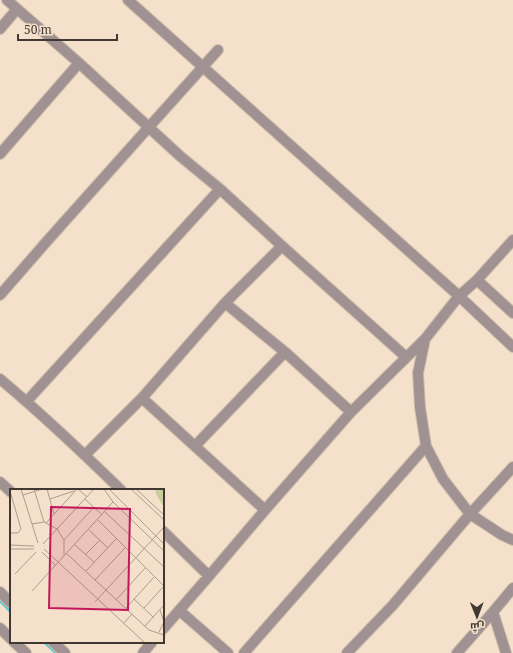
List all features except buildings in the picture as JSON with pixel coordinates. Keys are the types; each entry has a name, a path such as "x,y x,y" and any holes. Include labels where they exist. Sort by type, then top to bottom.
{"street":[{"path":"7,0 79,62 180,156 220,189 406,357"},
{"path":"128,0 459,296 513,347"},
{"path":"0,29 17,9"},
{"path":"0,294 150,128 218,50"},
{"path":"0,154 79,62"},
{"path":"27,401 220,189"},
{"path":"164,628 351,412 424,339 459,296 477,280 513,240"},
{"path":"85,455 142,398 225,304 282,246"},
{"path":"477,280 513,313"},
{"path":"225,304 285,352 351,412"},
{"path":"424,339 418,373 420,407 426,446 443,479 470,514 502,535 513,540"},
{"path":"195,446 285,352"},
{"path":"0,379 27,401 120,489"},
{"path":"142,398 265,510"},
{"path":"244,653 426,446"},
{"path":"348,653 393,605 470,514 513,467"},
{"path":"0,482 10,491"},
{"path":"164,532 209,576"},
{"path":"457,653 513,588"},
{"path":"0,592 10,602"},
{"path":"180,611 228,653"},
{"path":"493,612 506,653"},
{"path":"0,628 10,638"},
{"path":"15,643 26,653"},
{"path":"54,643 65,653"},
{"path":"143,653 151,643"}],"waterway":[{"path":"0,600 10,610"},
{"path":"46,643 57,653"}]}
